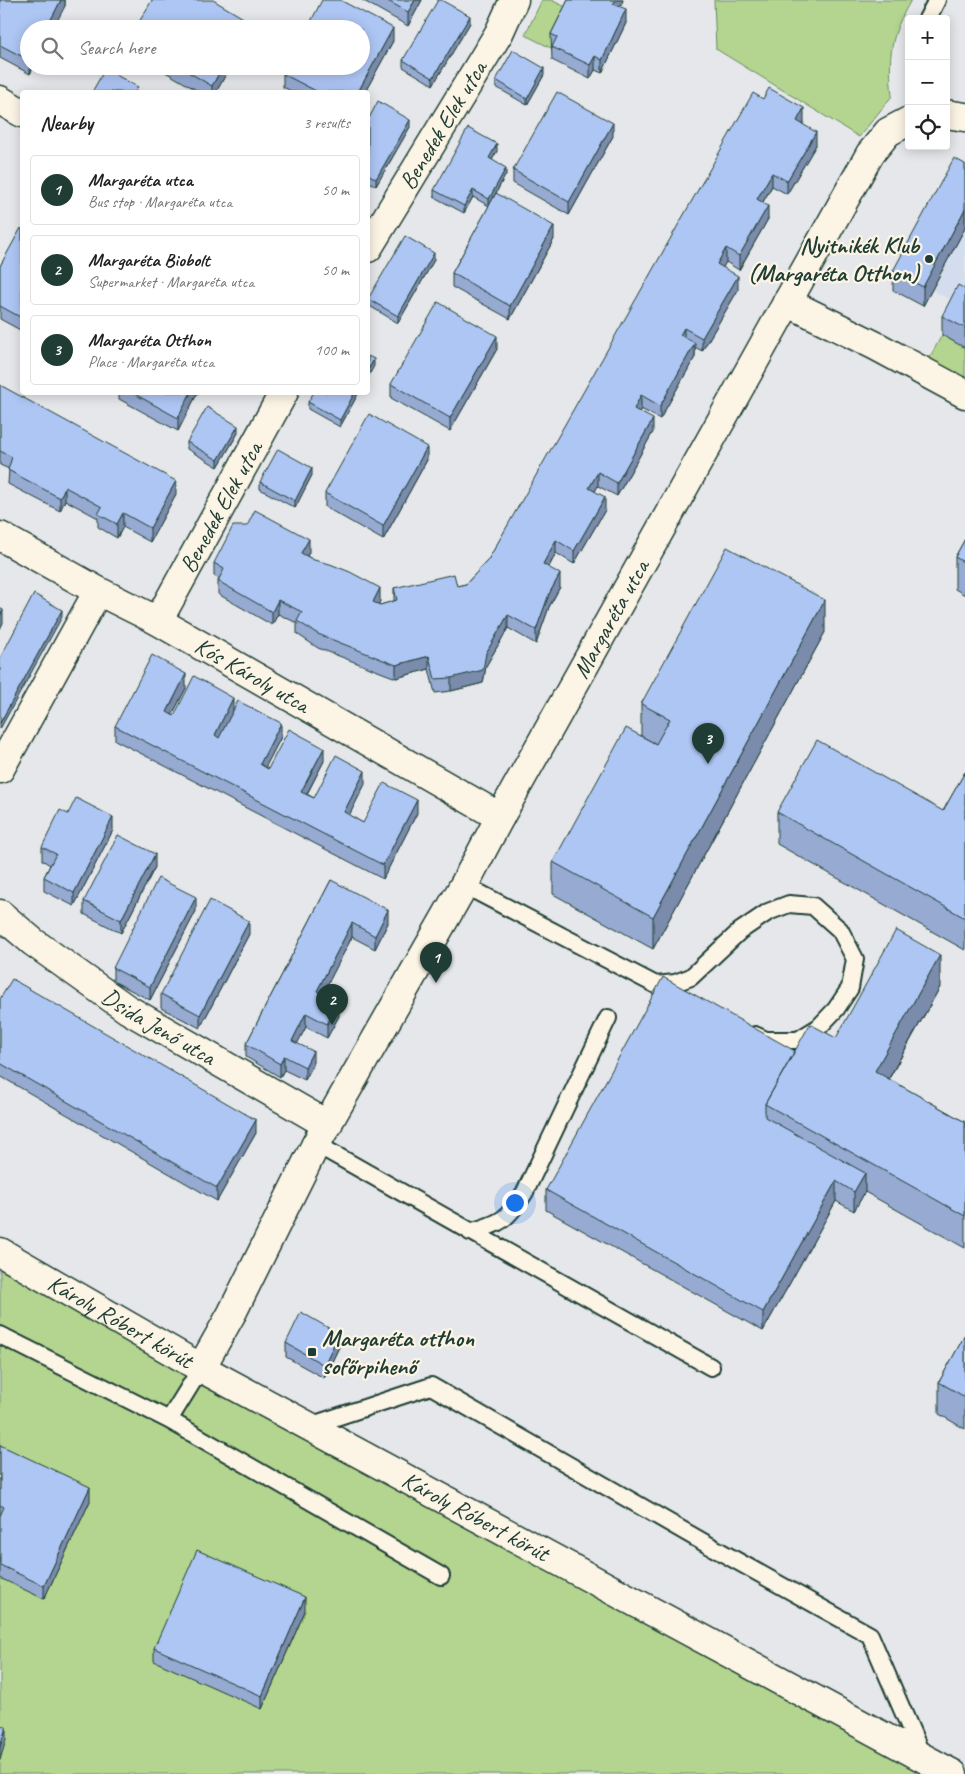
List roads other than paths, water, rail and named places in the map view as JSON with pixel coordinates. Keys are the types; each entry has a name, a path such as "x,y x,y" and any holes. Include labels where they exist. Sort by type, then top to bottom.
{"street":[{"name":"Benedek Elek utca","path":"370,245 499,33 514,0"},
{"path":"0,100 20,112"},
{"path":"950,115 965,117"},
{"name":"Margaréta utca","path":"201,1368 232,1313 322,1134 464,885 500,817 870,154 888,132 905,123"},
{"path":"787,302 876,346 965,394"},
{"name":"Benedek Elek utca","path":"158,621 282,395"},
{"name":"Kós Károly utca","path":"0,536 98,591 158,621 500,817"},
{"path":"0,769 98,591"},
{"name":"Dsida Jenő utca","path":"0,914 33,942 127,1009 322,1134"},
{"name":"Károly Róbert körút","path":"0,1252 201,1368 953,1774"}],"lane":[{"path":"929,15 937,0"},
{"path":"464,885 690,1002"},
{"path":"656,985 675,983 691,977 740,931 768,912 789,904 813,906 840,930 855,959 850,988 836,1009 819,1027 798,1040 766,1040 741,1028"},
{"path":"470,1232 495,1225 512,1212 525,1192 608,1018"},
{"path":"322,1134 470,1232 711,1367"},
{"path":"0,1335 169,1420 441,1576"},
{"path":"169,1420 201,1368"},
{"path":"309,1426 431,1386 870,1635 923,1758"}],"place":[{"name":"Nyitnikék Klub (Margaréta Otthon)","path":"929,259"},
{"name":"Margaréta Otthon","path":"708,764"},
{"name":"Margaréta utca","path":"436,983"},
{"name":"Margaréta Biobolt","path":"332,1025"},
{"name":"Margaréta otthon sofőrpihenő","path":"312,1352"}]}
